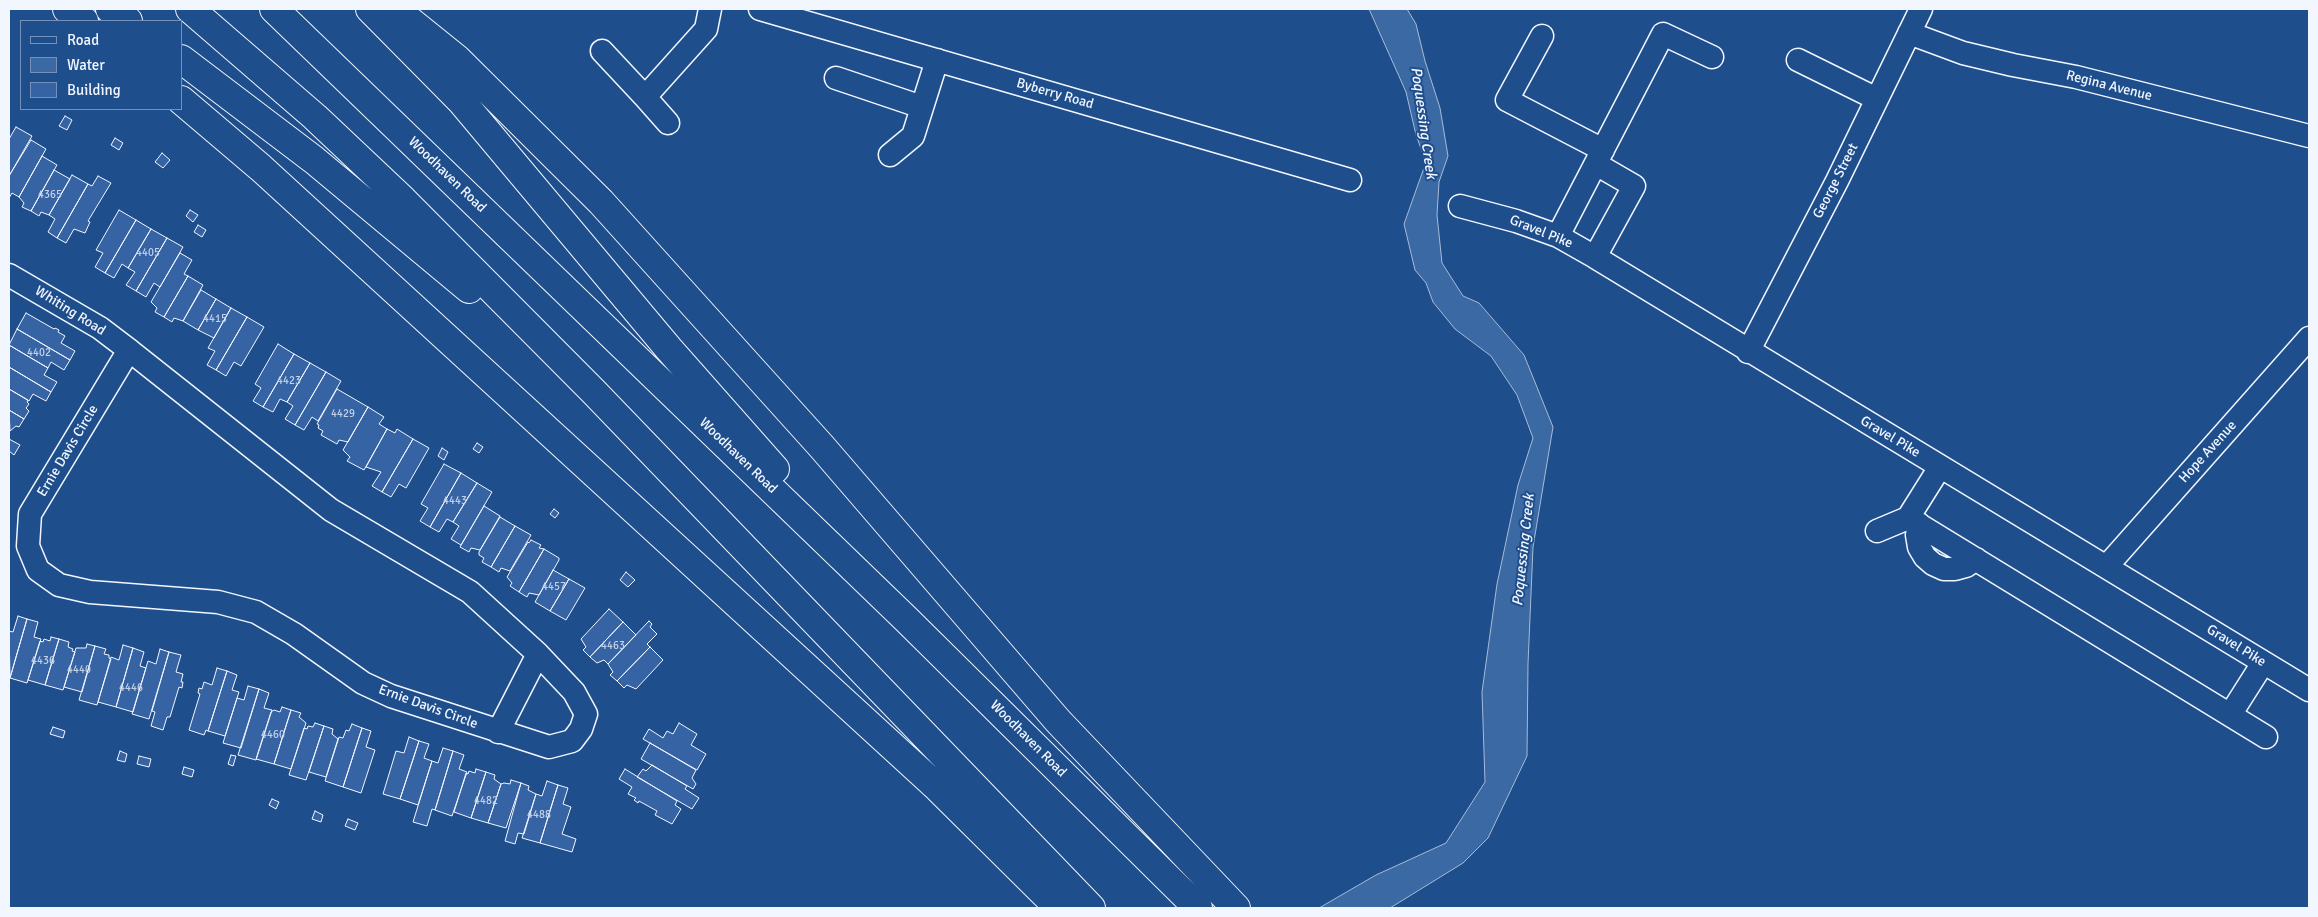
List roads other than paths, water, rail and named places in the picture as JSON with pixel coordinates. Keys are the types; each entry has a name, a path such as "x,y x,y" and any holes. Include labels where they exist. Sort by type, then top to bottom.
{"highway":[{"path":"67,9 83,20"},
{"path":"110,9 126,20"},
{"path":"190,9 315,117 403,200 593,391 1091,908"},
{"name":"Woodhaven Road","path":"274,9 906,619 1198,908"},
{"path":"370,9 462,102 668,348 906,619"},
{"path":"395,9 457,59 601,202 822,447 1058,720 1236,908"},
{"path":"182,60 314,160 593,391"},
{"path":"182,101 261,168 938,788 1059,908"}],"street":[{"path":"645,97 706,29 710,9"},
{"name":"Byberry Road","path":"760,9 1350,180"},
{"name":"George Street","path":"1748,352 1921,9"},
{"name":"Regina Avenue","path":"1909,33 1963,53 2013,65 2076,76 2309,136"},
{"path":"1558,236 1663,34 1712,57"},
{"path":"1542,36 1507,100 1600,157 1634,186 1595,257"},
{"path":"602,51 668,123"},
{"path":"890,156 913,136 937,60"},
{"path":"1798,60 1877,99"},
{"path":"836,78 922,107"},
{"name":"Gravel Pike","path":"1460,206 1516,221 1558,236 1595,257 1657,293 1748,352 2107,566 2309,690"},
{"name":"Whiting Road","path":"9,275 68,309 129,350"},
{"name":"Hope Avenue","path":"2107,566 2309,338"},
{"name":"Ernie Davis Circle","path":"129,350 331,510 470,592 538,654 574,692 586,714 581,729 572,741 549,747 391,696 363,683 294,634 256,612 218,602 90,592 59,585 38,570 28,546 30,514 129,350"},
{"path":"1940,467 1913,521 1919,547 1924,557 1944,569 1966,566 1976,559 2266,737"},
{"path":"1877,531 1913,521"},
{"path":"498,732 538,654"},
{"path":"2230,715 2263,663"}],"water":[{"name":"Poquessing Creek","path":"1369,9 1407,9 1416,24 1425,61 1440,108 1448,156 1439,182 1437,215 1442,263 1463,296 1479,303 1524,355 1553,427 1533,547 1528,664 1527,756 1488,838 1463,863 1390,908 1319,908 1376,875 1446,843 1485,782 1482,692 1497,584 1518,485 1533,438 1517,395 1491,356 1455,329 1433,302 1426,283 1415,270 1404,224 1426,162 1416,135 1406,92"}]}
